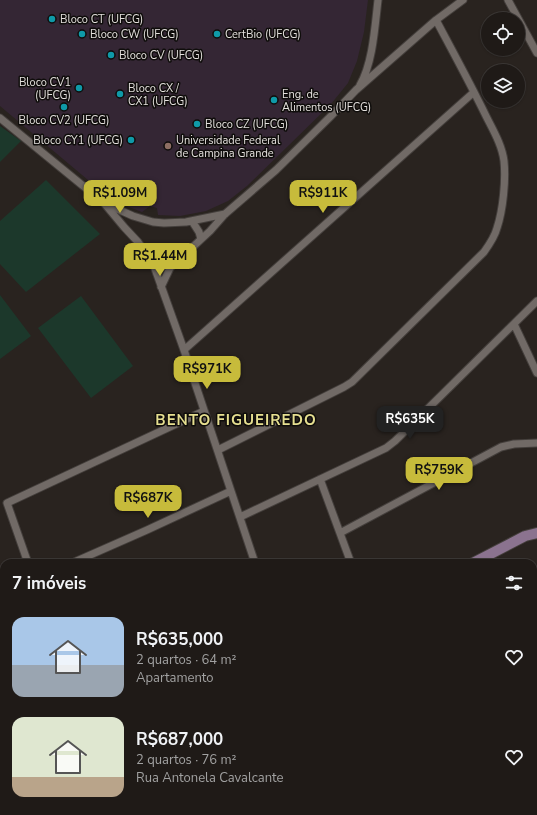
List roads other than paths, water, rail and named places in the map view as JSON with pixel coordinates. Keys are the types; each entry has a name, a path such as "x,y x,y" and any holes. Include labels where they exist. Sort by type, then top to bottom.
{"main road":[{"path":"481,559 525,536 537,533"}],"street":[{"path":"356,90 361,82 371,50 378,0"},
{"path":"161,287 170,268 225,214 276,170 356,90 436,20 463,0"},
{"path":"508,0 537,53"},
{"path":"218,450 352,382 484,252 497,229 504,192 504,160 498,142 474,92 436,20"},
{"path":"184,350 474,92"},
{"path":"0,118 104,203 124,228 138,242 154,266 184,350 254,559"},
{"path":"104,203 133,216 153,222 164,223 192,221 225,214"},
{"path":"124,228 125,222 133,216"},
{"path":"192,221 199,232 201,239"},
{"path":"154,266 170,268"},
{"path":"240,517 386,448 395,441 537,301"},
{"path":"514,324 537,373"},
{"path":"27,559 7,503 204,411"},
{"path":"340,534 501,447 514,444 537,443"},
{"path":"320,479 349,559"},
{"path":"81,559 231,491"}],"place":[{"name":"Bloco CT (UFCG)","path":"52,19"},
{"name":"Bloco CW (UFCG)","path":"82,34"},
{"name":"CertBio (UFCG)","path":"217,34"},
{"name":"Bloco CV (UFCG)","path":"111,55"},
{"name":"Bloco CV1 (UFCG)","path":"79,88"},
{"name":"Bloco CX / CX1 (UFCG)","path":"120,94"},
{"name":"Eng. de Alimentos (UFCG)","path":"274,100"},
{"name":"Bloco CV2 (UFCG)","path":"64,107"},
{"name":"Bloco CZ (UFCG)","path":"197,124"},
{"name":"Bloco CY1 (UFCG)","path":"131,140"},
{"name":"Universidade Federal de Campina Grande","path":"168,146"}],"district":[{"name":"BENTO FIGUEIREDO","path":"236,420"}]}
